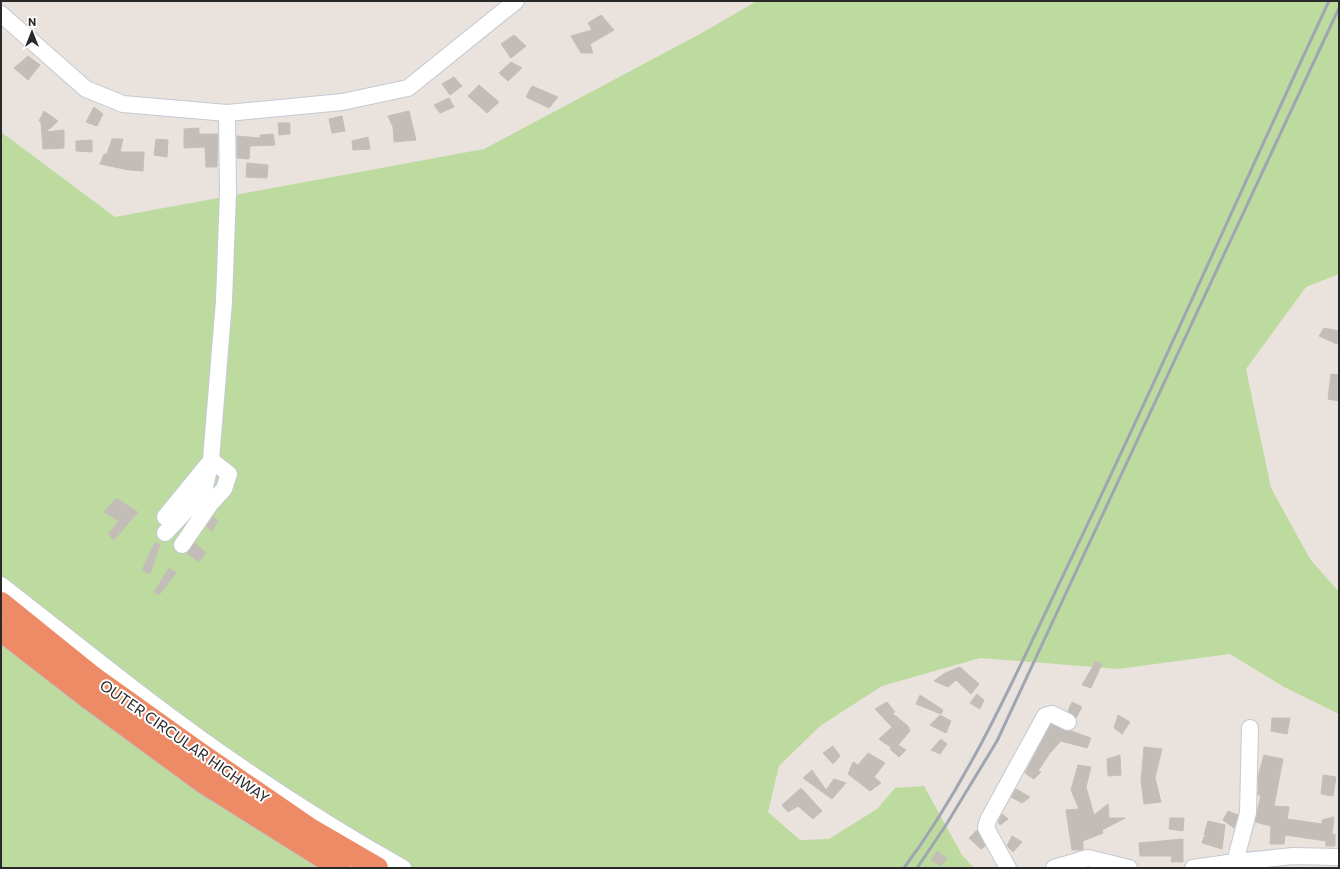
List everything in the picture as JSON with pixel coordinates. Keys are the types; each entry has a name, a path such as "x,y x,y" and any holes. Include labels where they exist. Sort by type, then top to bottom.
{"highway":[{"name":"OUTER CIRCULAR HIGHWAY","path":"1,603 94,678 199,753 310,829 376,868"},
{"name":"OUTER CIRCULAR HIGHWAY","path":"1,630 90,699 203,782 340,868"}],"street":[{"path":"1,14 86,89 124,104 227,113 342,102 408,88 516,1"},
{"path":"164,533 204,492 211,460 224,301 228,192 227,113"},
{"path":"165,517 211,460"},
{"path":"182,545 211,503 224,489 229,474 211,460"},
{"path":"1,585 129,684 241,767 353,840 403,868"},
{"path":"1008,868 986,828 988,820 1045,716 1052,714 1068,722"},
{"path":"1235,862 1248,813 1250,728"},
{"path":"1193,868 1293,856 1339,857"},
{"path":"1054,868 1088,858 1129,868"}],"green space":[{"path":"757,1 1339,1 1339,274 1306,287 1246,369 1271,488 1310,559 1339,592 1339,714 1284,687 1230,654 1118,669 980,658 882,686 820,726 779,766 768,812 800,840 829,839 877,809 895,788 924,786 962,855 974,868 1,868 1,132 115,217 484,149 700,34"}],"building":[{"path":"601,15 614,30 590,44 593,53 581,53 571,36 592,30 588,23"},
{"path":"514,35 526,46 511,58 501,44"},
{"path":"28,56 40,65 28,80 14,68"},
{"path":"511,62 522,68 508,81 499,73"},
{"path":"454,77 462,86 450,95 442,84"},
{"path":"479,85 499,102 487,113 468,96"},
{"path":"532,86 558,97 549,108 526,97"},
{"path":"449,98 454,107 440,113 434,105"},
{"path":"94,107 103,114 97,126 86,122"},
{"path":"44,111 58,121 46,132 64,130 64,148 43,149 41,122 39,121"},
{"path":"409,111 416,140 394,142 393,127 388,116"},
{"path":"342,116 345,131 332,133 329,119"},
{"path":"278,123 290,123 290,134 279,135"},
{"path":"199,128 199,134 218,134 217,167 206,167 205,147 184,148 184,129"},
{"path":"273,134 275,145 250,146 249,159 237,158 237,136 260,138 260,135"},
{"path":"368,137 370,149 353,150 352,141"},
{"path":"112,139 123,139 120,152 144,152 143,171 129,170 100,164 104,154 107,154"},
{"path":"156,139 168,140 167,157 154,155"},
{"path":"92,140 92,152 76,151 76,141"},
{"path":"247,163 268,165 267,178 246,177"},
{"path":"1324,328 1339,331 1337,344 1319,336"},
{"path":"1331,374 1339,375 1339,401 1328,399"},
{"path":"116,498 138,512 114,540 108,534 119,521 104,512"},
{"path":"213,517 218,520 212,532 207,526"},
{"path":"155,542 160,545 150,574 142,570"},
{"path":"195,543 206,553 199,562 187,553"},
{"path":"169,568 176,573 159,595 154,592"},
{"path":"1096,661 1102,664 1091,688 1082,685"},
{"path":"960,667 979,684 971,694 956,680 948,687 934,681 945,673"},
{"path":"977,694 984,700 980,709 970,703"},
{"path":"920,695 943,710 941,714 916,704"},
{"path":"887,702 895,712 892,713 908,726 910,731 898,745 906,750 899,757 890,749 892,748 879,739 892,727 875,709"},
{"path":"1072,702 1082,707 1076,718 1068,711"},
{"path":"940,715 951,721 946,733 930,725"},
{"path":"1118,715 1130,722 1122,734 1114,728"},
{"path":"1272,718 1290,718 1287,734 1271,731"},
{"path":"1051,724 1064,730 1091,738 1087,748 1061,741 1050,753 1038,771 1041,772 1034,779 1025,773"},
{"path":"941,739 947,744 940,754 931,750"},
{"path":"833,746 840,756 833,764 823,753"},
{"path":"1144,747 1162,749 1155,778 1161,802 1144,804 1141,780"},
{"path":"868,753 885,763 874,777 881,783 870,791 848,774 853,762 858,765"},
{"path":"1120,755 1121,775 1108,776 1107,759"},
{"path":"1264,755 1283,759 1274,806 1289,807 1287,819 1322,824 1322,820 1334,817 1332,835 1335,834 1335,846 1326,846 1326,841 1285,835 1284,844 1270,844 1271,826 1255,822 1261,795 1258,795 1258,777"},
{"path":"1078,765 1091,767 1086,787 1094,815 1108,804 1109,818 1125,818 1102,830 1103,833 1083,841 1083,850 1072,850 1066,810 1079,809 1071,790"},
{"path":"812,770 826,790 834,779 846,783 832,799 803,778"},
{"path":"1323,775 1336,777 1333,796 1321,794"},
{"path":"801,788 822,811 813,819 798,806 788,812 782,805"},
{"path":"1016,789 1030,797 1022,803 1011,797"},
{"path":"1228,811 1238,815 1234,828 1223,820"},
{"path":"1002,814 1008,819 1000,825 998,822"},
{"path":"1170,818 1184,818 1183,831 1169,829"},
{"path":"1208,821 1225,825 1222,849 1202,843 1204,837 1208,836 1204,835"},
{"path":"977,830 985,846 981,849 969,838"},
{"path":"1012,836 1022,842 1013,852 1007,846"},
{"path":"1183,839 1183,862 1171,862 1172,856 1140,856 1139,843"},
{"path":"937,851 947,858 941,866 931,860"}],"railway":[{"path":"904,868 952,795 974,757 1014,679 1136,422 1329,1"},
{"path":"917,868 946,825 997,741 1339,8"}]}
